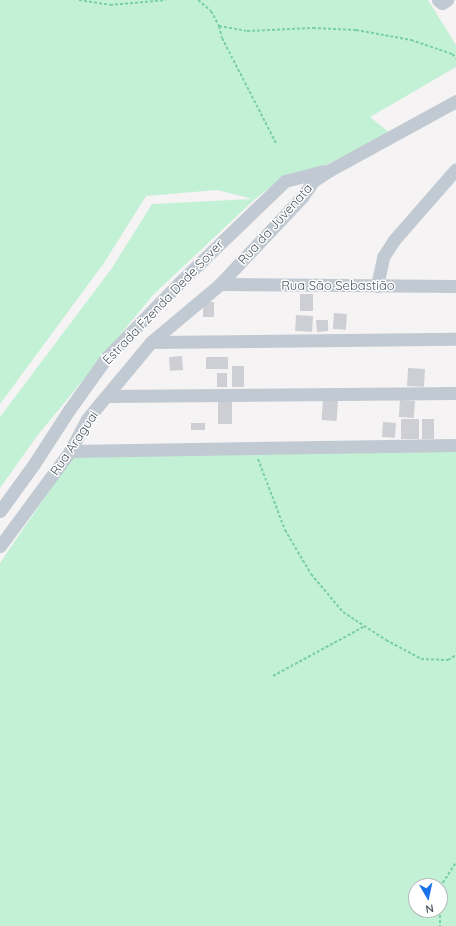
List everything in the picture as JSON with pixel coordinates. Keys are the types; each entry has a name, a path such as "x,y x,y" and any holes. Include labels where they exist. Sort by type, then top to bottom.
{"street":[{"path":"438,0 442,3 447,0"},
{"name":"Rua da Juvenata","path":"151,342 220,284 302,197 313,181 330,170 456,102"},
{"name":"Estrada Fzenda Dede Sover","path":"0,511 107,357 179,282 285,181 316,172 330,170"},
{"path":"377,286 383,257 394,240 453,175"},
{"name":"Rua São Sebastião","path":"220,284 456,286"},
{"path":"151,342 456,339"},
{"name":"Rua Araguai","path":"0,546 70,451 87,419 108,396 151,342"},
{"path":"108,396 456,393"},
{"path":"70,451 456,445"}],"path":[{"path":"78,0 110,5 166,0"},
{"path":"198,0 211,11 220,26 222,38 276,143"},
{"path":"220,26 247,32 312,28 356,30 411,40 452,54 456,58"},
{"path":"254,449 285,530 311,574 343,612 421,659 448,660 456,655"},
{"path":"273,676 365,626"},
{"path":"446,878 456,862"}],"green space":[{"path":"0,0 428,0 456,45 456,67 370,117 390,133 326,165 282,178 255,199 153,295 37,436 0,488 0,417 112,268 152,204 253,199 217,190 146,196 104,263 0,404"},
{"path":"456,450 456,926 0,926 0,563 73,456"}],"building":[{"path":"300,294 313,294 313,311 300,311"},
{"path":"203,302 214,302 214,317 203,317"},
{"path":"334,313 347,314 346,330 333,329"},
{"path":"296,315 313,316 312,332 295,331"},
{"path":"316,320 328,320 328,331 317,332"},
{"path":"182,356 183,370 170,371 169,357"},
{"path":"206,357 228,357 228,369 206,369"},
{"path":"232,366 244,366 244,387 232,387"},
{"path":"408,368 425,369 424,387 407,386"},
{"path":"217,373 227,373 227,387 217,387"},
{"path":"218,400 232,400 232,424 218,424"},
{"path":"323,400 338,401 337,421 322,420"},
{"path":"400,400 415,401 414,418 399,417"},
{"path":"401,419 419,419 419,439 401,439"},
{"path":"422,419 434,419 434,439 422,439"},
{"path":"383,422 396,423 395,438 382,437"},
{"path":"191,423 205,423 205,430 191,430"}]}
